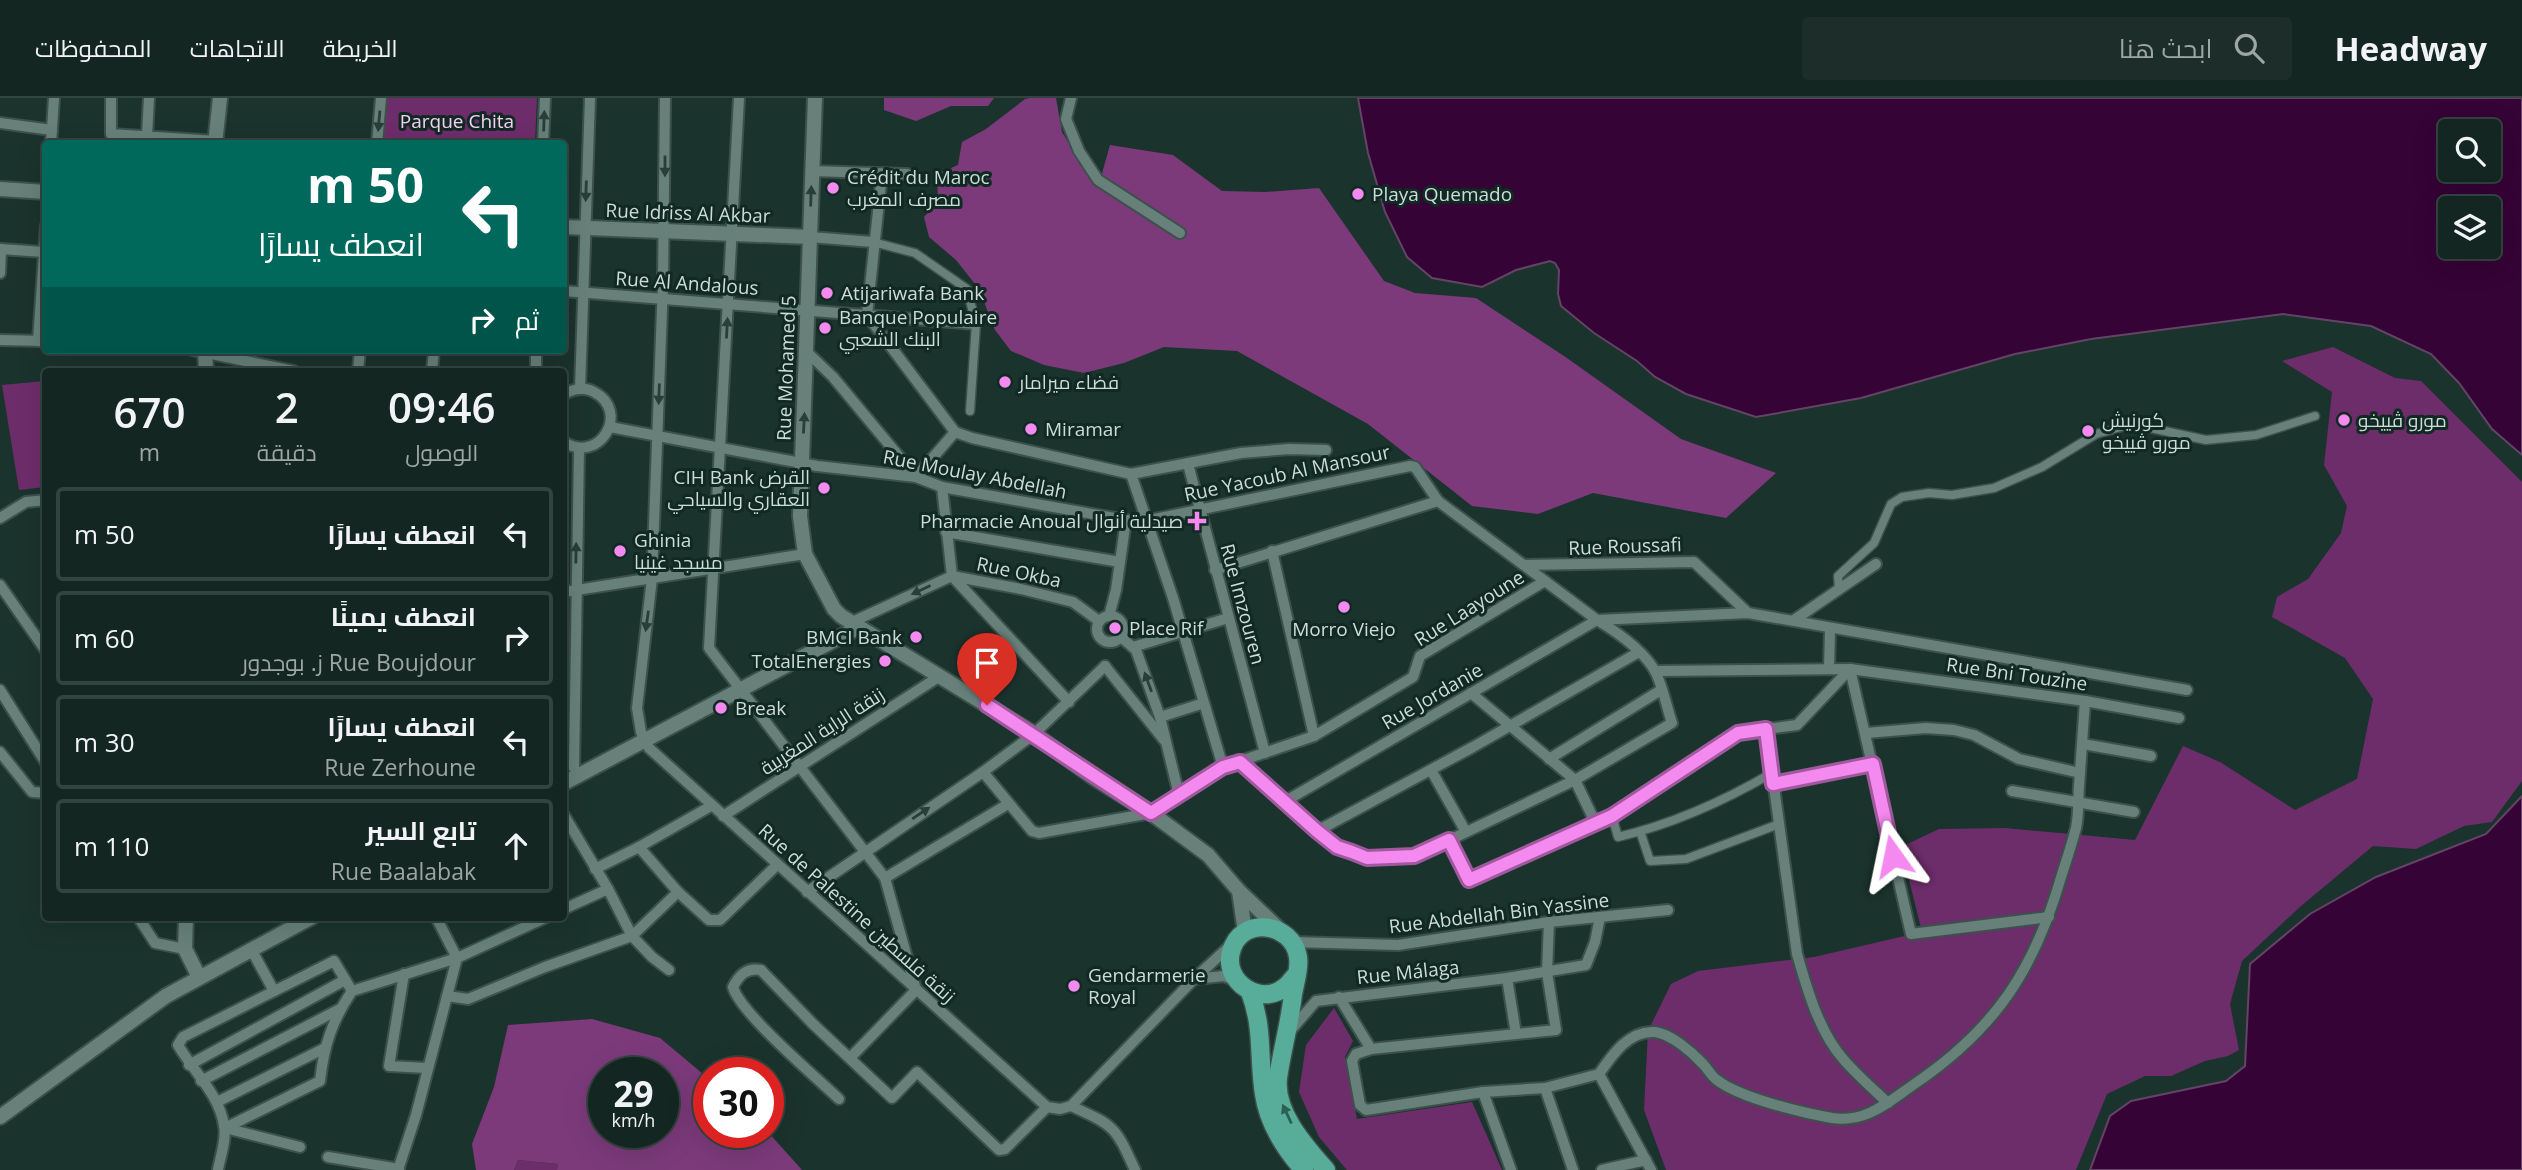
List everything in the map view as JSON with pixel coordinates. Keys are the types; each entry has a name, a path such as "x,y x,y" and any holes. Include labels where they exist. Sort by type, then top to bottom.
{"main road":[{"path":"1304,1170 1281,1142 1264,1098 1258,1014 1230,965 1230,952 1240,936 1262,926 1287,936 1299,959 1278,1080 1280,1097 1295,1130 1326,1170"},
{"path":"1243,987 1268,995 1284,988 1296,975"}],"street":[{"path":"51,140 54,98"},
{"path":"111,98 111,139 147,135 196,140"},
{"path":"147,135 149,98"},
{"path":"216,140 220,98"},
{"path":"377,140 381,98"},
{"path":"543,140 545,98"},
{"path":"580,388 590,98"},
{"path":"643,736 637,708 652,578 663,299 665,98"},
{"path":"739,98 709,649 885,878 916,990 850,1058"},
{"name":"Rue Mohamed 5","path":"815,98 800,516 805,554 834,609 855,625 1034,734 1093,777 1151,813 1208,855 1239,891 1287,936"},
{"path":"1071,98 1066,119 1079,150 1098,180 1180,233"},
{"path":"0,123 52,130"},
{"path":"812,171 907,173"},
{"path":"882,174 866,315 955,432 1130,474 1241,453 1289,449 1326,450"},
{"path":"0,189 42,192"},
{"name":"Rue Idriss Al Akbar","path":"567,227 810,237"},
{"path":"810,237 873,242 915,253 967,289 976,324 970,411"},
{"path":"0,273 0,249 42,251"},
{"name":"Rue Al Andalous","path":"567,291 976,324"},
{"path":"0,340 42,341"},
{"path":"807,352 833,377 916,477 955,432"},
{"path":"215,354 280,368"},
{"path":"567,392 572,389 589,389 601,395 608,403 610,411 610,426 605,437 596,444 579,448 567,443"},
{"path":"1839,589 1838,576 1874,543 1892,504 1902,498 1929,493 1952,495 1994,488 2042,467 2095,434 2132,424 2206,440 2256,435 2315,416"},
{"name":"Rue Moulay Abdellah","path":"610,426 802,463 916,477 942,487 1126,520"},
{"path":"579,448 568,771 643,736"},
{"name":"Rue Imzouren","path":"1188,464 1265,753"},
{"name":"Rue Yacoub Al Mansour","path":"1126,520 1145,521 1410,466 1415,467 1438,501"},
{"path":"1130,474 1183,631 1223,767"},
{"path":"942,487 952,576 1069,702"},
{"path":"0,518 26,502 42,500"},
{"path":"1215,570 1438,501 1597,620 1617,632 1639,652 1655,671 1672,723 1575,780 1414,856 1367,858 1337,847 1240,762"},
{"path":"1121,637 1107,642 1098,635 1120,562 1126,520"},
{"path":"946,533 1120,562"},
{"path":"1272,551 1314,736"},
{"path":"567,592 805,554"},
{"name":"Rue Roussafi","path":"1524,565 1694,562 1748,613"},
{"path":"1794,620 1876,564"},
{"name":"Rue Okba","path":"855,625 952,576 1073,602 1104,618"},
{"name":"Rue Laayoune","path":"1151,813 1223,767 1314,736 1413,677 1420,656 1545,581"},
{"path":"0,584 42,645"},
{"path":"1597,620 1748,613 2187,690"},
{"path":"1104,618 1116,617 1123,624 1121,637"},
{"path":"1133,647 1228,618"},
{"name":"Rue Jordanie","path":"1284,802 1597,620"},
{"path":"567,781 643,736 855,625"},
{"path":"1829,669 1830,629"},
{"path":"1121,637 1133,647 1160,717 1179,795"},
{"path":"807,892 1034,734 1105,666 1107,642"},
{"path":"1317,831 1639,652"},
{"path":"1105,666 1166,743"},
{"path":"1449,840 1469,880 1612,816 1738,733 1797,725 1850,669"},
{"path":"1850,669 1911,934 2049,917"},
{"name":"Rue Bni Touzine","path":"1655,671 1850,669 2085,701 2179,718"},
{"name":"زنقة الراية المغربية","path":"723,817 940,676"},
{"path":"1549,759 1661,690"},
{"path":"1471,693 1575,780 1596,824"},
{"path":"1,694 42,757"},
{"path":"1549,922 1547,972 1556,1030 1371,1049 1356,1054 1352,1061 1360,1105 1366,1110 1483,1092 1545,1088 1599,1074 1609,1058 1636,1034 1657,1032 1675,1041 1716,1079 1732,1088 1786,1108 1836,1118 1857,1118 1874,1113 1927,1076 1972,1038 1998,1011 2022,977 2049,917 2076,827 2085,701"},
{"path":"1160,717 1204,703"},
{"path":"1866,733 1926,728 1954,730 1973,734 2019,759 2080,773"},
{"path":"1766,729 1797,954 1806,985 1822,1025 1842,1058 1888,1103"},
{"name":"Rue de Palestine زنقة فلسطين","path":"643,736 660,760 1047,1107"},
{"path":"2083,744 2151,756"},
{"path":"0,752 32,792 42,793"},
{"path":"1612,816 1618,836 1640,831 1773,778 1873,764"},
{"path":"1431,770 1466,832"},
{"path":"983,772 1032,831 1039,833 1151,813"},
{"path":"2012,791 2134,812"},
{"path":"885,878 1008,804"},
{"path":"595,869 711,806"},
{"path":"567,820 632,936 669,970"},
{"path":"1640,831 1650,861 1686,859 1779,824"},
{"path":"639,847 678,892 709,920 720,920 777,864"},
{"path":"567,908 608,890"},
{"path":"1065,1107 1240,936 1239,891"},
{"path":"447,996 468,999 545,967 632,936 678,892"},
{"name":"Rue Abdellah Bin Yassine","path":"1287,936 1398,946 1549,922 1668,910"},
{"name":"Rue Málaga","path":"1288,1034 1316,1001 1507,978 1586,965 1595,942 1600,917"},
{"path":"141,921 155,943 185,949"},
{"path":"186,921 185,949 197,973"},
{"path":"0,1106 146,999 290,921"},
{"path":"0,1117 197,973 304,921"},
{"path":"328,1157 398,1169 416,1115 457,958 438,921"},
{"path":"225,1128 320,1081 323,1049 340,1009 352,991 457,958 538,921"},
{"path":"251,949 274,991"},
{"path":"218,1170 225,1128 217,1102 177,1045 183,1037 334,961 352,991"},
{"path":"839,1099 748,1012 735,996 733,987 737,979 752,968 761,970 892,1098 917,1072 999,1150 1005,1149 1047,1107 1065,1107 1103,1121 1114,1129 1135,1170"},
{"path":"404,974 389,1066 427,1068"},
{"path":"1194,979 1224,976 1243,987"},
{"path":"1507,978 1516,1034"},
{"path":"189,1065 345,980"},
{"path":"1339,997 1371,1049"},
{"path":"201,1081 340,1009"},
{"path":"217,1102 323,1049"},
{"path":"1599,1074 1648,1165 1602,1170"},
{"path":"1545,1088 1573,1170"},
{"path":"1483,1092 1511,1170"},
{"path":"225,1128 300,1147"}],"green space":[{"name":"Parque Chita","path":"382,98 537,98 535,140 378,140"},
{"path":"2333,347 2395,378 2421,381 2522,482 2522,781 2492,822 2464,826 2416,849 2373,846 2301,906 2242,961 2230,1004 2239,1050 2171,1076 2145,1076 2107,1094 2076,1170 1666,1170 1644,1110 1648,1031 1671,984 1698,971 1814,957 1922,932 1901,847 1939,829 2005,828 2135,840 2183,746 2220,762 2295,810 2357,779 2373,699 2345,658 2272,617 2277,597 2308,579 2341,533 2347,506 2324,465 2332,392 2282,361"},
{"path":"42,381 42,487 19,490 2,385"},
{"path":"1334,1008 1353,1041 1345,1057 1357,1119 1472,1102 1502,1170 1347,1170 1319,1137 1299,1092 1306,1045"},
{"path":"518,1160 558,1164 557,1170 514,1170"}],"shaded area":[{"path":"884,98 994,98 988,106 951,106 916,121 884,110"},
{"path":"1030,98 1056,98 1062,132 1099,184 1110,145 1173,155 1222,191 1265,192 1319,188 1384,281 1415,293 1476,298 1681,439 1776,473 1726,518 1593,493 1538,514 1472,506 1368,424 1237,351 1164,347 1124,363 1084,373 1044,365 1011,351 995,330 979,289 956,260 929,237 924,217 938,201 937,174 958,165 962,142 986,129"},
{"path":"1358,98 2522,98 2522,455 2492,429 2459,383 2431,354 2371,326 2283,314 2091,339 2015,354 1861,398 1756,417 1686,394 1655,377 1637,361 1594,333 1561,306 1558,294 1559,270 1555,263 1550,261 1516,270 1482,287 1432,278 1407,257 1385,212 1368,153"},
{"path":"2522,796 2522,1170 2090,1170 2110,1116 2131,1101 2226,1081 2245,1066 2250,964 2310,914 2376,877 2486,834"},
{"path":"592,1019 660,1038 693,1066 693,1148 782,1148 802,1170 557,1170 558,1164 518,1160 514,1170 476,1170 472,1144 494,1087 508,1025"}],"place":[{"name":"Crédit du Maroc مصرف المغرب","path":"833,188"},
{"name":"Playa Quemado","path":"1358,194"},
{"name":"Atijariwafa Bank","path":"827,293"},
{"name":"Banque Populaire البنك الشعبي","path":"825,328"},
{"name":"فضاء ميرامار","path":"1005,382"},
{"name":"مورو ڤييخو","path":"2344,420"},
{"name":"Miramar","path":"1031,429"},
{"name":"كورنيش مورو ڤييخو","path":"2088,431"},
{"name":"CIH Bank القرض العقاري والسياحي","path":"824,488"},
{"name":"Pharmacie Anoual صيدلية أنوال","path":"1197,521"},
{"name":"Ghinia مسجد غينيا","path":"620,551"},
{"name":"Morro Viejo","path":"1344,607"},
{"name":"Place Rif","path":"1115,628"},
{"name":"BMCI Bank","path":"916,637"},
{"name":"TotalEnergies","path":"885,661"},
{"name":"Break","path":"721,708"},
{"name":"Gendarmerie Royal","path":"1074,986"}],"route":[{"path":"987,705 1151,813 1223,767 1240,762 1337,847 1367,858 1414,856 1449,840 1467,880 1612,816 1738,733 1766,729 1773,784 1873,764 1893,856"}]}
